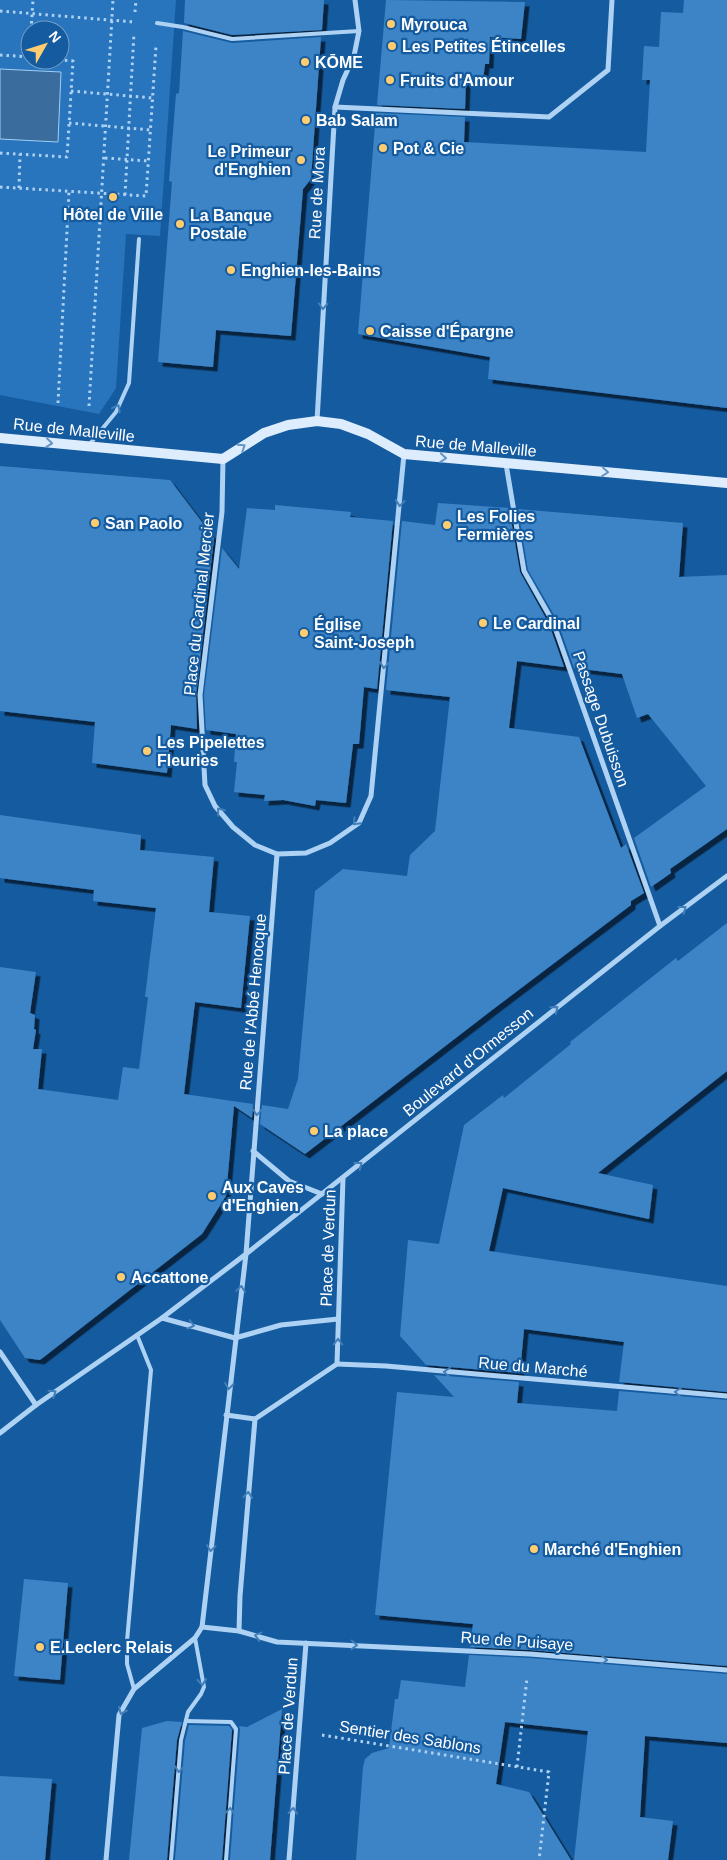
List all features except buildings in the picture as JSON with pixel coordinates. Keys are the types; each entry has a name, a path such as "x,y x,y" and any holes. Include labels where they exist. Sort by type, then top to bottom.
{"main road":[{"name":"Rue de Malleville","path":"0,438 223,459 264,433 288,425 317,421 342,424 368,434 404,454 727,483"}],"street":[{"name":"Rue de Mora","path":"317,421 335,107 343,80 354,56 359,31 355,0"},
{"path":"335,107 549,117 608,70 612,0"},
{"name":"Place du Cardinal Mercier","path":"223,459 222,512 200,694 205,785 215,806 233,827 255,845 277,854 306,853 330,843 359,823 372,796 404,454"},
{"name":"Passage Dubuisson","path":"506,464 524,571 554,622 660,926"},
{"name":"Rue de l'Abbé Henocque","path":"246,1254 277,854"},
{"name":"Boulevard d'Ormesson","path":"0,1433 36,1405 162,1318 246,1254 660,926 727,876"},
{"path":"253,1151 289,1181 322,1194"},
{"name":"Place de Verdun","path":"338,1364 343,1178"},
{"path":"106,1860 119,1715 134,1689 195,1638 202,1627 246,1254"},
{"path":"162,1318 235,1338"},
{"name":"Place de Verdun","path":"235,1338 281,1325 338,1319"},
{"path":"0,1352 36,1405"},
{"path":"226,1415 255,1419 338,1364"},
{"name":"Rue du Marché","path":"338,1364 386,1366 727,1396"},
{"path":"239,1631 240,1596 255,1419"},
{"name":"Place de Verdun","path":"202,1627 239,1631 277,1642 306,1642 289,1860"},
{"name":"Rue de Puisaye","path":"306,1642 530,1654 727,1670"}],"lane":[{"path":"158,23 232,39 359,31"},
{"path":"87,446 116,412 128,383 139,238"},
{"path":"134,1689 127,1664 127,1642 151,1370 137,1335"},
{"path":"171,1860 181,1740 188,1712 204,1687 195,1638"},
{"path":"186,1721 231,1722 236,1729 226,1860"}],"path":[{"path":"32,20 33,0"},
{"path":"89,406 113,0"},
{"path":"125,195 136,0"},
{"path":"0,11 158,23 146,196 0,187"},
{"path":"0,55 20,56"},
{"path":"0,153 67,157 73,60 70,60"},
{"path":"71,91 153,98"},
{"path":"69,124 151,130"},
{"path":"19,188 20,154"},
{"path":"104,158 149,161"},
{"path":"58,403 69,192"},
{"path":"517,1767 530,1654"},
{"name":"Sentier des Sablons","path":"299,1731 549,1772 539,1860"}],"shaded area":[{"path":"0,0 176,0 160,236 126,234 116,388 99,414 0,395"},
{"path":"0,69 61,72 58,142 0,139"}],"place":[{"name":"Myrouca","path":"391,24"},
{"name":"Les Petites Étincelles","path":"392,46"},
{"name":"KŌME","path":"305,62"},
{"name":"Fruits d'Amour","path":"390,80"},
{"name":"Bab Salam","path":"306,120"},
{"name":"Pot & Cie","path":"383,148"},
{"name":"Le Primeur d'Enghien","path":"301,160"},
{"name":"Hôtel de Ville","path":"113,197"},
{"name":"La Banque Postale","path":"180,224"},
{"name":"Enghien-les-Bains","path":"231,270"},
{"name":"Caisse d'Épargne","path":"370,331"},
{"name":"San Paolo","path":"95,523"},
{"name":"Les Folies Fermières","path":"447,525"},
{"name":"Le Cardinal","path":"483,623"},
{"name":"Église Saint-Joseph","path":"304,633"},
{"name":"Les Pipelettes Fleuries","path":"147,751"},
{"name":"La place","path":"314,1131"},
{"name":"Aux Caves d'Enghien","path":"212,1196"},
{"name":"Accattone","path":"121,1277"},
{"name":"Marché d'Enghien","path":"534,1549"},
{"name":"E.Leclerc Relais","path":"40,1647"}]}
